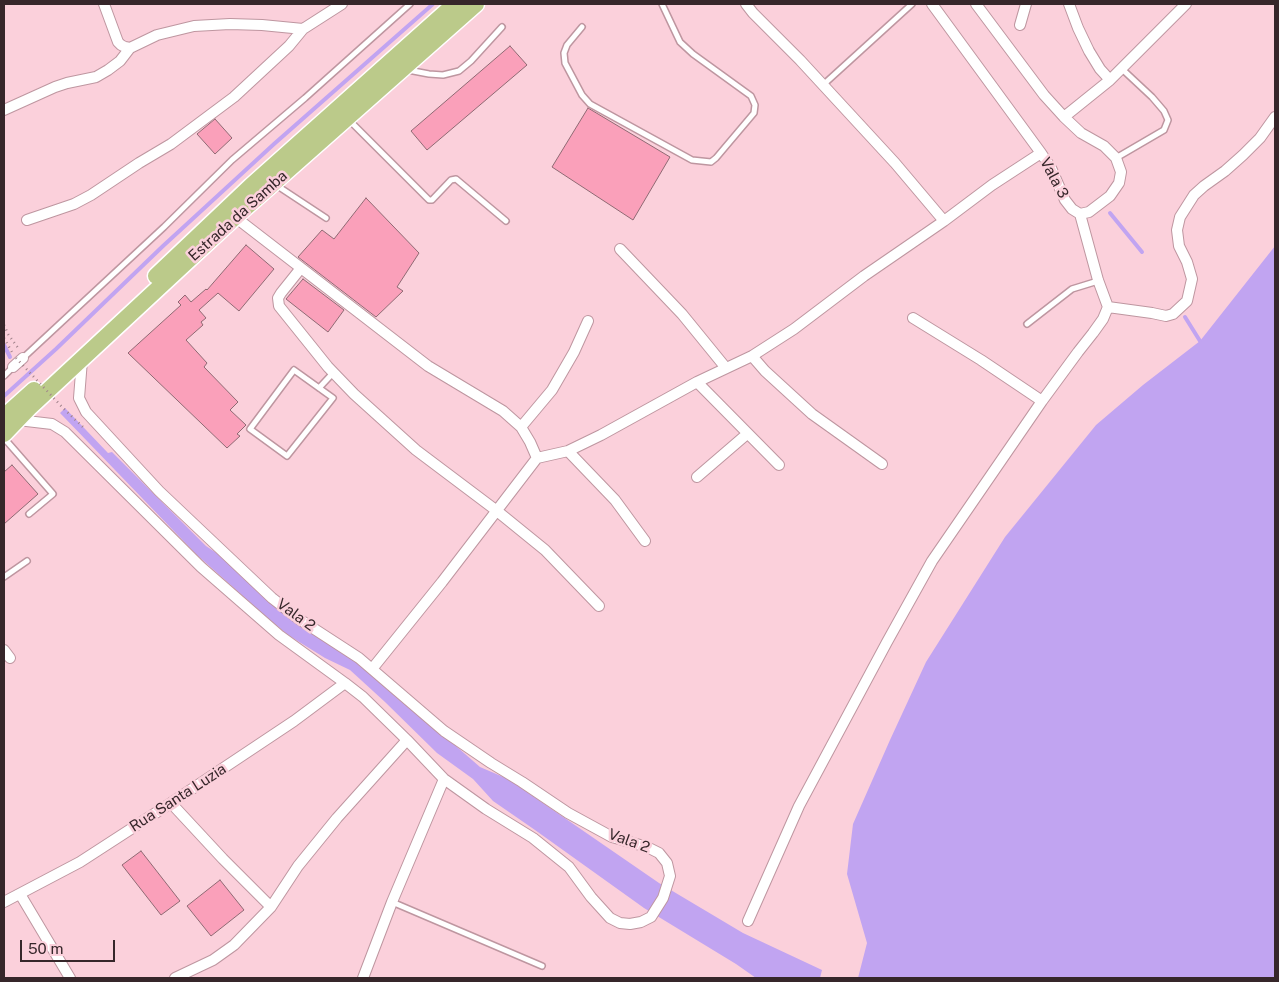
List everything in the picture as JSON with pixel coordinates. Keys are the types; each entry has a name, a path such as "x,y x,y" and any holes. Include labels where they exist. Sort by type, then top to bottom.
{"main road":[{"name":"Estrada da Samba","path":"4,434 11,418 147,285 251,186 455,4"},
{"name":"Estrada da Samba","path":"11,418 82,360 273,183 476,4"}],"street":[{"path":"104,4 118,42 130,48"},
{"path":"27,220 74,204 171,144 234,97 289,46 303,29 342,4"},
{"path":"746,4 895,162 944,221"},
{"name":"Vala 3","path":"932,4 1041,153 1051,168 1064,200 1072,208 1084,213"},
{"path":"748,921 799,806 932,561 1042,401 1093,333 1108,307 1098,280 1084,213 1110,196 1119,183 1121,172 1116,158 1104,146 1081,133 1044,95 976,4"},
{"path":"1020,25 1026,4"},
{"path":"1069,4 1089,51 1100,69 1110,80"},
{"path":"1064,117 1110,80 1186,4"},
{"path":"4,110 54,87 96,77 120,61 130,48 157,34 194,26 230,24 303,29"},
{"path":"1108,307 1166,316 1173,314 1187,301 1192,279 1187,262 1178,246 1177,230 1180,217 1194,195 1243,156 1260,138 1275,117"},
{"path":"372,669 537,458 568,451 698,382 752,356 794,329 864,276 944,221 992,185 1041,153"},
{"path":"235,218 428,366 503,411 521,427 537,458"},
{"path":"620,249 682,314 726,368"},
{"path":"301,268 278,298 279,306 333,373 416,450 497,510 544,550 598,606"},
{"path":"913,318 1042,401"},
{"path":"521,427 552,390 574,352 588,320"},
{"path":"752,356 765,371 812,414 882,464"},
{"name":"Vala 2","path":"11,418 52,424 65,432 201,567 279,635 363,697 444,779 486,809 533,838 569,867 591,897 610,918 620,923 630,924 641,922 651,917 664,898 670,876 667,863 659,853 647,847 612,837 568,813 491,763 444,731 359,658 299,620 272,598 159,491 86,412 79,398 82,360"},
{"path":"698,382 779,465"},
{"path":"697,477 747,434"},
{"path":"568,451 615,500 645,541"},
{"name":"Rua Santa Luzia","path":"4,902 80,862 294,721 345,682"},
{"path":"177,978 213,960 234,946 271,907 298,866 363,788 407,740"},
{"path":"363,978 392,902 444,779"},
{"path":"171,803 271,907"},
{"path":"20,894 70,978"}],"lane":[{"path":"4,376 17,361 164,227 232,160 306,98 410,4"},
{"path":"582,27 567,45 564,53 565,63 582,94 590,104 692,160 711,162 754,113 755,105 751,96 693,54 680,42 662,4"},
{"path":"823,85 912,4"},
{"path":"402,69 443,75 459,71 471,61 502,27"},
{"path":"1116,158 1164,130 1168,120 1164,111 1152,97 1121,68"},
{"path":"346,118 429,200 432,200 451,180 456,179 506,221"},
{"path":"273,183 326,218"},
{"path":"1027,324 1072,289 1098,280"},
{"path":"294,370 319,388 334,398 287,456 250,429 294,370"},
{"path":"319,388 333,373"},
{"path":"4,438 53,494 29,514"},
{"path":"4,577 27,560"},
{"path":"392,902 542,966"}],"path":[{"path":"4,325 18,348"},
{"path":"4,338 17,361 64,409"}],"shaded area":[{"path":"1275,246 1275,978 858,978 867,943 847,874 853,824 926,662 1005,537 1096,425 1143,385 1200,341"},
{"path":"65,408 108,453 112,452 206,546 239,568 356,659 480,767 508,779 659,883 743,933 822,970 820,978 756,978 644,908 493,801 473,779 437,753 350,670 325,658 288,635 197,555 60,413"}],"building":[{"path":"510,46 527,65 427,150 411,131"},
{"path":"588,108 670,157 633,220 552,167"},
{"path":"215,119 232,138 215,154 197,134"},
{"path":"366,198 419,253 397,287 403,291 376,317 298,257 322,230 334,239"},
{"path":"246,245 274,269 239,311 218,293 199,310 206,318 201,322 203,325 186,340 207,363 204,367 238,402 230,410 246,425 237,434 240,436 227,448 128,353 181,305 178,302 185,295 191,302 207,290"},
{"path":"303,279 344,310 328,332 286,299"},
{"path":"12,465 38,494 4,524 4,472"},
{"path":"141,851 180,901 161,915 122,865"},
{"path":"220,880 244,910 211,936 187,906"}],"waterway":[{"path":"4,396 274,144 433,4"},
{"path":"1110,213 1142,252"},
{"path":"1185,317 1200,341"},
{"path":"4,345 10,357"}]}
